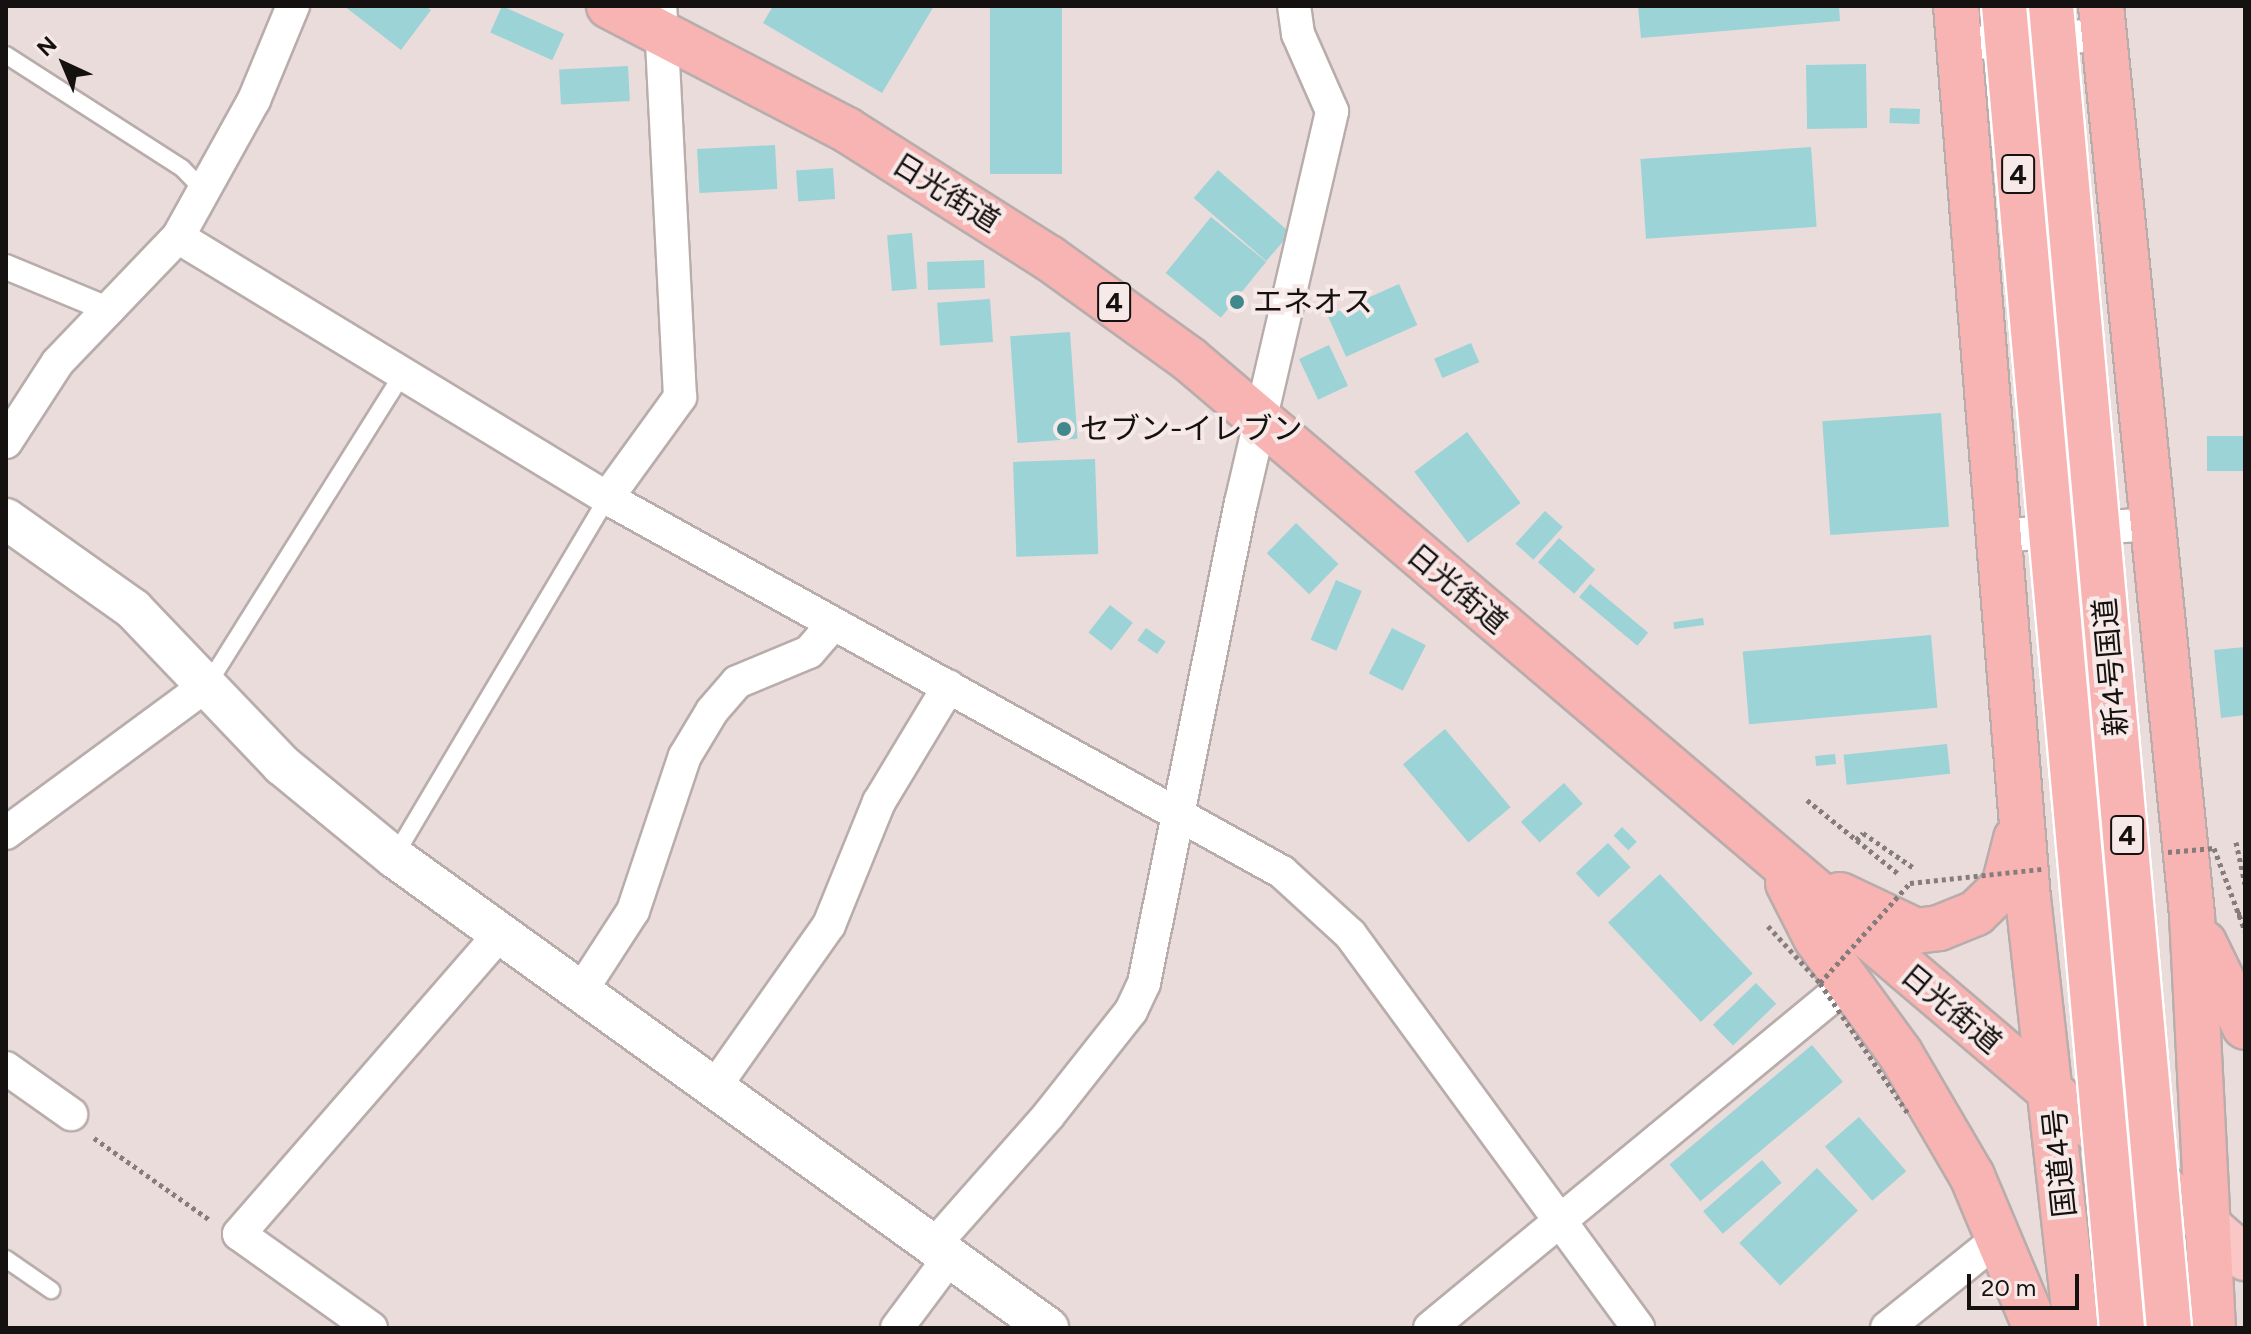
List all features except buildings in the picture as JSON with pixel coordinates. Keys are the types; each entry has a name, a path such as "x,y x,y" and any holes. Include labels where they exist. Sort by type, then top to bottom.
{"highway":[{"name":"日光街道","path":"609,6 659,18 944,190 1121,307 1264,420 1780,866 2204,1222"},
{"name":"新4号国道","path":"2004,6 2122,1328"},
{"name":"新4号国道","path":"2051,6 2169,1328"},
{"path":"2102,20 2149,524 2192,915 2204,1222 2213,1328"},
{"name":"国道4号","path":"1958,25 2021,820 2076,1328"},
{"path":"1780,866 1916,931 1939,928 1976,913 2004,886 2021,820"},
{"name":"4","path":"1780,866 1833,984 1936,1112 2000,1237 2036,1328"},
{"path":"2192,915 2245,1027"}],"main road":[{"name":"日光街道","path":"2204,1222 2245,1258"}],"street":[{"path":"6,442 58,362 112,311 178,237 206,193 293,6"},
{"path":"897,1328 942,1251 1131,1011 1144,983 1175,818 1332,111 1298,34 1294,6"},
{"path":"607,498 680,397 659,18"},
{"path":"1958,25 2102,20"},
{"path":"178,237 405,370 607,498 832,626 949,686 1175,818 1282,872 1350,934 1638,1328"},
{"path":"6,267 112,311"},
{"path":"6,519 93,574 208,684 282,765 394,857 1048,1328"},
{"path":"1999,536 2149,524"},
{"path":"581,991 633,911 685,756 712,711 737,682 809,652 832,626"},
{"path":"6,833 208,684"},
{"path":"714,1088 829,925 879,802 949,686"},
{"path":"371,1328 239,1234 500,934"},
{"path":"1430,1328 1562,1220 1833,984"},
{"path":"6,1068 71,1114"},
{"path":"1887,1328 2000,1237"}],"lane":[{"path":"6,55 182,168 206,193"},
{"path":"208,684 405,370"},
{"path":"394,857 607,498"},
{"path":"6,1259 51,1290"}],"path":[{"path":"1807,800 1910,883 1833,984"},
{"path":"1856,840 1863,833 1914,868"},
{"path":"2236,842 2245,884"},
{"path":"2237,914 2245,914"},
{"path":"1768,926 1833,984 1909,1115"},
{"path":"71,1114 71,1122 239,1234"}],"place":[{"name":"エネオス","path":"1237,302"},
{"name":"セブン-イレブン","path":"1064,429"}]}
